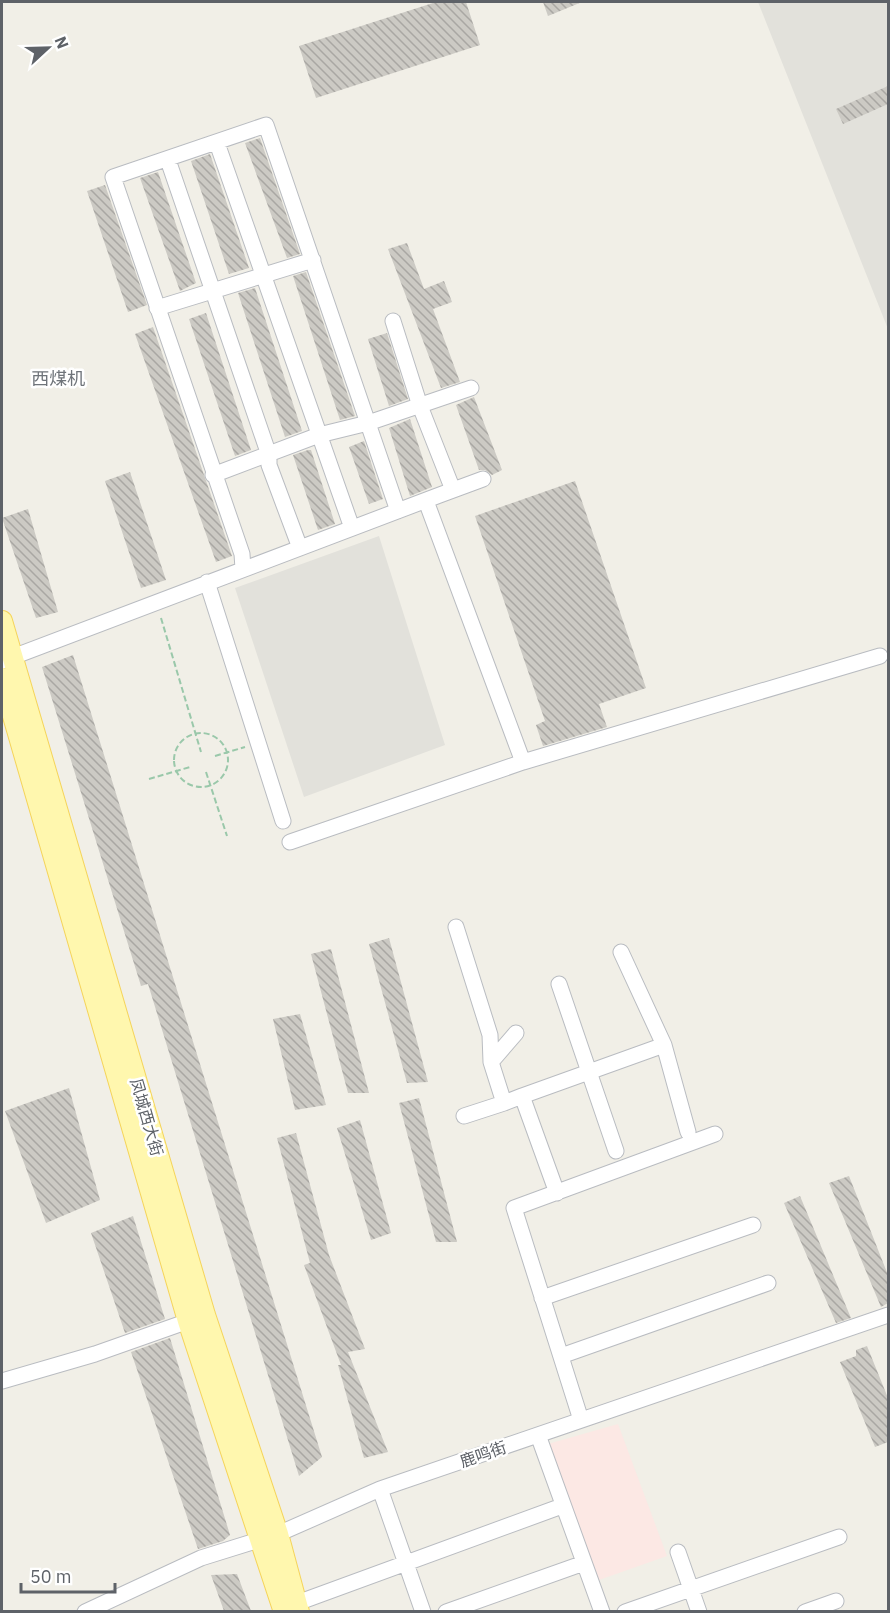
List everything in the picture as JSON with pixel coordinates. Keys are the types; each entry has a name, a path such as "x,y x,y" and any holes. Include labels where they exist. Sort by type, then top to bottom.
{"main road":[{"name":"凤城西大街","path":"2,621 7,658 197,1318"},
{"name":"凤城西大街","path":"2,678 197,1318 293,1608"}],"street":[{"path":"243,569 242,554 213,475 113,177 266,125 398,511"},
{"path":"217,143 352,528"},
{"path":"168,160 269,455 269,465 300,548"},
{"path":"157,308 212,289 264,277 313,260"},
{"path":"393,321 420,406 453,490 432,499"},
{"path":"213,475 319,435 368,423 471,388"},
{"path":"7,658 483,479"},
{"path":"432,499 523,762"},
{"path":"207,582 283,821"},
{"path":"290,842 523,762 880,656"},
{"path":"456,927 490,1035 491,1062 504,1103"},
{"path":"621,952 664,1045 688,1132"},
{"path":"559,984 616,1151"},
{"path":"491,1062 516,1033"},
{"path":"464,1116 664,1045"},
{"path":"522,1096 557,1193"},
{"path":"581,1420 514,1208 715,1134"},
{"path":"542,1298 753,1225"},
{"path":"561,1356 768,1282"},
{"name":"鹿鸣街","path":"85,1611 201,1558 270,1536 380,1489 888,1315"},
{"path":"2,1381 95,1354 197,1318"},
{"path":"538,1435 602,1611"},
{"path":"380,1489 423,1611"},
{"path":"293,1608 406,1563 562,1506"},
{"path":"625,1611 839,1537"},
{"path":"678,1552 699,1611"},
{"path":"446,1611 584,1563"},
{"path":"805,1611 836,1601"}],"path":[{"path":"161,618 201,752"},
{"path":"203,733 218,739 227,752 227,769 218,782 210,786 195,786 181,778 177,771 175,755 177,748 195,734 203,733"},
{"path":"215,756 260,743"},
{"path":"148,778 190,767"},
{"path":"206,772 227,836"}],"shaded area":[{"path":"758,2 888,2 888,329"},
{"path":"379,536 445,745 304,797 235,588"},
{"path":"618,1424 667,1556 599,1580 548,1444"}],"building":[{"path":"436,2 466,2 480,45 316,98 299,46"},
{"path":"543,2 582,2 548,16"},
{"path":"888,86 888,104 843,124 836,109"},
{"path":"260,138 300,254 287,258 245,143"},
{"path":"210,154 249,268 229,274 191,161"},
{"path":"158,172 196,283 180,291 140,178"},
{"path":"105,185 147,305 128,312 87,191"},
{"path":"407,243 424,289 444,281 452,302 433,309 460,382 441,388 388,249"},
{"path":"306,272 355,416 340,420 293,276"},
{"path":"255,288 302,431 285,437 238,293"},
{"path":"206,313 251,450 235,456 189,319"},
{"path":"153,327 232,556 216,562 135,334"},
{"path":"387,333 408,399 389,406 368,339"},
{"path":"474,397 502,470 492,475 485,470 479,470 456,405"},
{"path":"410,419 432,487 410,496 389,428"},
{"path":"364,441 383,499 369,504 349,447"},
{"path":"311,450 335,524 318,530 293,455"},
{"path":"130,472 166,580 141,588 105,481"},
{"path":"575,481 646,688 599,704 607,727 543,746 536,725 545,721 475,516"},
{"path":"28,509 58,612 36,618 2,518"},
{"path":"73,655 322,1457 299,1476 148,984 141,986 42,667"},
{"path":"389,938 428,1082 407,1083 369,944"},
{"path":"331,949 369,1093 348,1093 311,954"},
{"path":"300,1014 326,1105 295,1110 273,1019"},
{"path":"69,1088 100,1200 46,1223 5,1111"},
{"path":"419,1098 457,1242 436,1242 399,1103"},
{"path":"360,1120 391,1233 371,1240 337,1128"},
{"path":"296,1133 329,1255 365,1349 348,1352 388,1452 364,1458 338,1365 341,1365 304,1265 310,1263 277,1138"},
{"path":"849,1176 888,1275 888,1303 881,1307 829,1183"},
{"path":"800,1196 851,1318 836,1323 784,1203"},
{"path":"133,1216 165,1319 125,1333 91,1233"},
{"path":"170,1338 230,1535 223,1541 198,1549 131,1352"},
{"path":"867,1346 888,1398 888,1442 875,1447 840,1362 856,1356 856,1350"},
{"path":"237,1574 251,1611 224,1611 211,1575"}],"district":[{"name":"西煤机","path":"58,378"}]}
